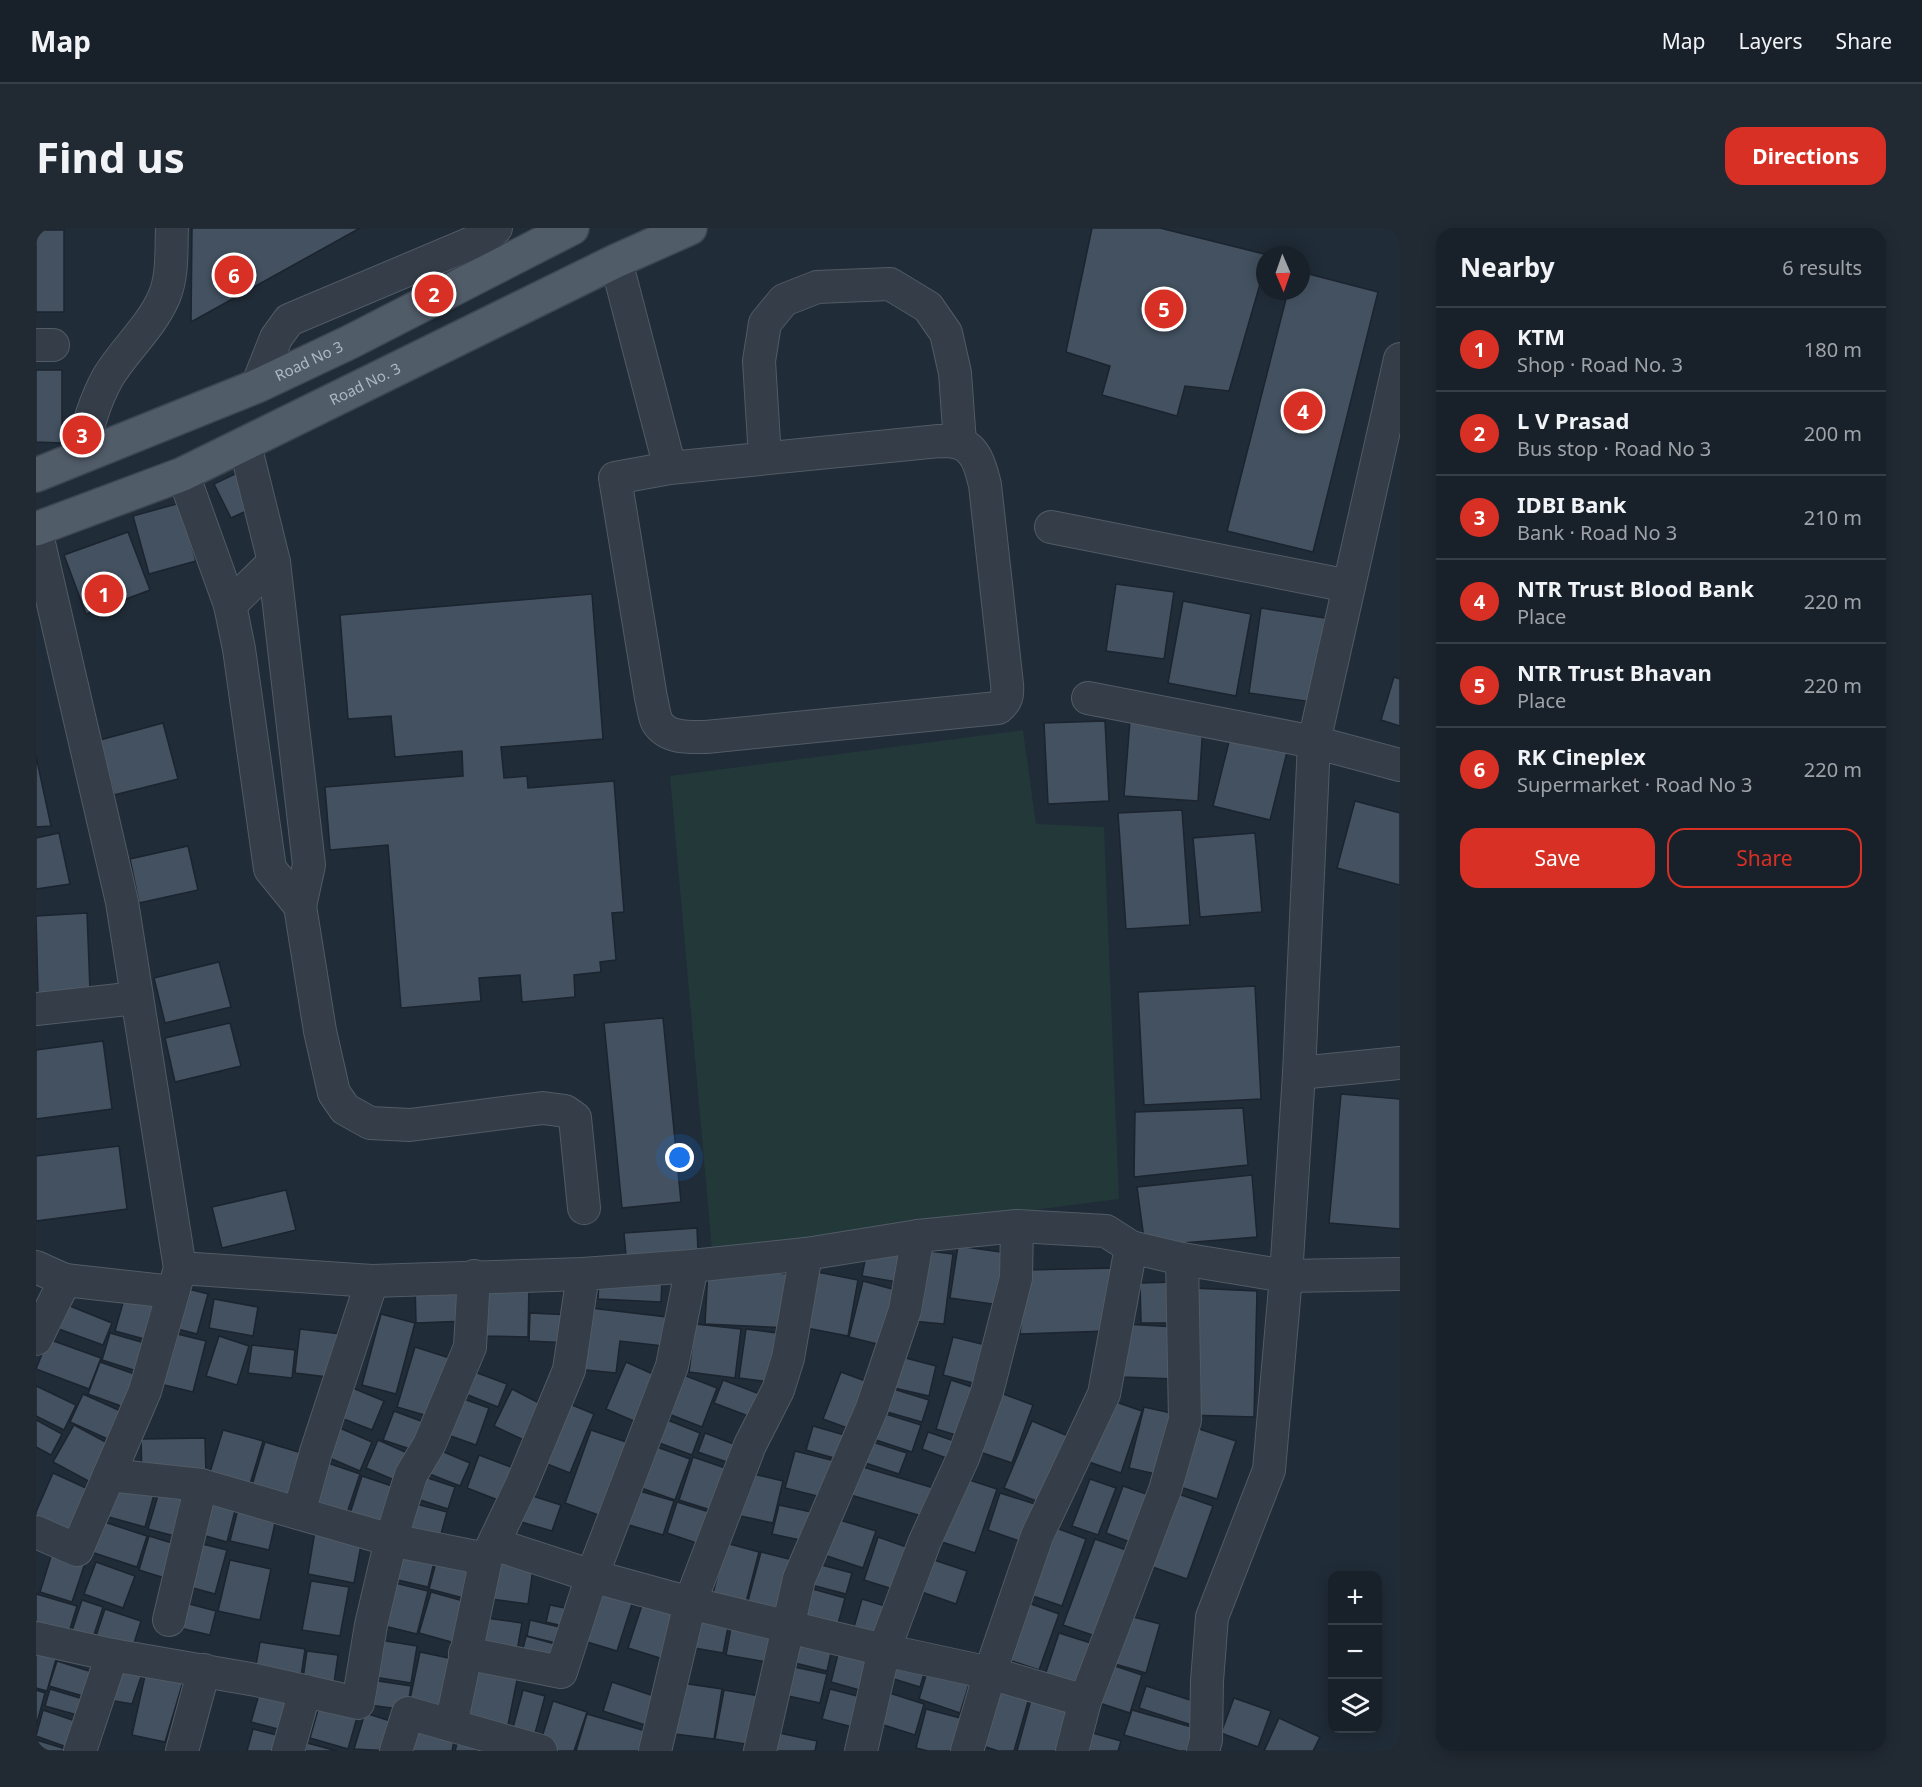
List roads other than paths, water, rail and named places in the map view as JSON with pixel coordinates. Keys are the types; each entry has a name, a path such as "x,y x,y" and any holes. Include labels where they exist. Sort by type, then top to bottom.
{"main road":[{"name":"Road No 3","path":"36,475 257,386 350,342 572,228"},
{"name":"Road No. 3","path":"36,529 183,474 616,261 690,228"}],"street":[{"path":"81,456 88,424 109,376 152,319 165,296 171,271 172,228"},
{"path":"257,386 276,338 289,320 488,236 496,228"},
{"path":"616,261 670,468"},
{"path":"765,458 759,361 765,323 784,300 817,287 890,284 928,307 946,333 955,373 960,443"},
{"path":"1203,1751 1206,1740 1212,1617 1269,1470 1286,1276 1299,1073 1314,742 1400,359"},
{"path":"939,441 960,443 979,461 985,484 1007,684 1008,695 1005,702 998,708 706,737 686,737 670,733 657,723 615,478 670,468 765,458 939,441"},
{"path":"245,445 274,562 309,865 300,906 320,1031 334,1093 345,1109 370,1123 410,1125 543,1108 565,1111 575,1118 584,1208"},
{"path":"183,474 230,605 239,649 270,869 300,906"},
{"path":"1052,527 1349,586"},
{"path":"36,529 122,902 176,1280 145,1391 77,1550 36,1532"},
{"path":"230,605 274,562"},
{"path":"1088,698 1314,742 1400,765"},
{"path":"36,1009 137,998"},
{"path":"1299,1073 1400,1063"},
{"path":"36,1267 65,1280 372,1281 583,1274 806,1254 918,1236 1017,1226 1106,1231 1131,1247 1182,1259 1286,1276 1400,1274"},
{"path":"861,1751 884,1650 925,1541 963,1458 987,1392 1016,1278 1017,1226"},
{"path":"760,1751 798,1579 872,1408 901,1321 918,1236"},
{"path":"967,1751 990,1673 1038,1536 1104,1394 1131,1247"},
{"path":"655,1751 690,1603 750,1444 778,1390 788,1358 806,1254"},
{"path":"1072,1751 1085,1701 1165,1490 1185,1420 1182,1259"},
{"path":"465,1653 561,1672 592,1576 672,1366 692,1266"},
{"path":"451,1725 465,1653 490,1551 521,1486 568,1370 583,1274"},
{"path":"36,1638 112,1655 204,1670 358,1703 371,1625 391,1540 411,1475 429,1445 470,1347 474,1276"},
{"path":"36,1339 65,1280"},
{"path":"299,1512 316,1452 372,1281"},
{"path":"109,1475 201,1485 391,1540 490,1551 690,1603 990,1673 1085,1701"},
{"path":"169,1620 201,1485"},
{"path":"80,1751 112,1655"},
{"path":"182,1751 204,1670"},
{"path":"288,1751 305,1691"},
{"path":"396,1751 408,1713 451,1725 505,1746 542,1751"}],"place":[{"name":"RK Cineplex","path":"234,275"},
{"name":"L V Prasad","path":"434,294"},
{"name":"NTR Trust Bhavan","path":"1164,309"},
{"name":"NTR Trust Blood Bank","path":"1303,411"},
{"name":"IDBI Bank","path":"82,435"},
{"name":"KTM","path":"104,594"}]}
